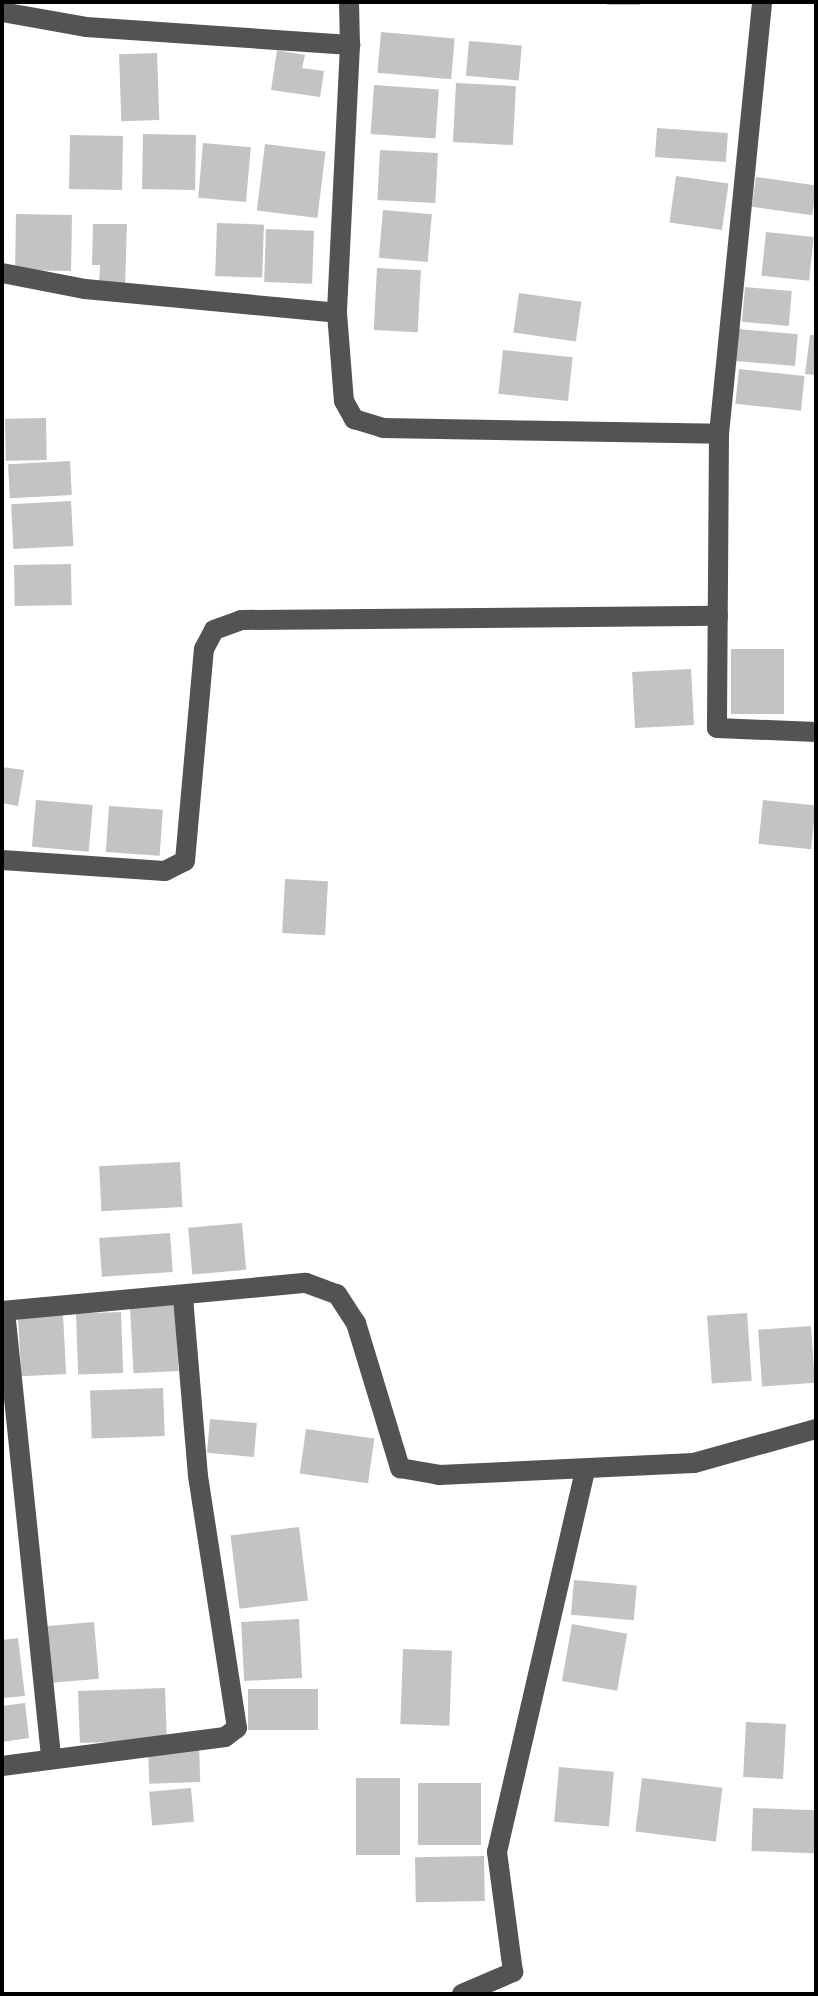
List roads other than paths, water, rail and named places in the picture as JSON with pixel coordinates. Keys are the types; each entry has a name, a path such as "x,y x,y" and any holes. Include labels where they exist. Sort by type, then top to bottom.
{"street":[{"path":"349,2 350,45 337,313 344,401 354,419 369,423 719,434"},
{"path":"762,2 719,434 717,728 816,732"},
{"path":"2,12 86,27 350,45"},
{"path":"2,273 85,289 337,313"},
{"path":"2,860 165,871 185,861 204,649 214,630 241,620 718,616"},
{"path":"51,1759 3,1311 306,1283 337,1294 356,1323 400,1468 439,1475 694,1463 816,1429"},
{"path":"2,1766 225,1737 237,1728 198,1476 183,1296"},
{"path":"462,1994 513,1972 497,1852 585,1470"}]}
